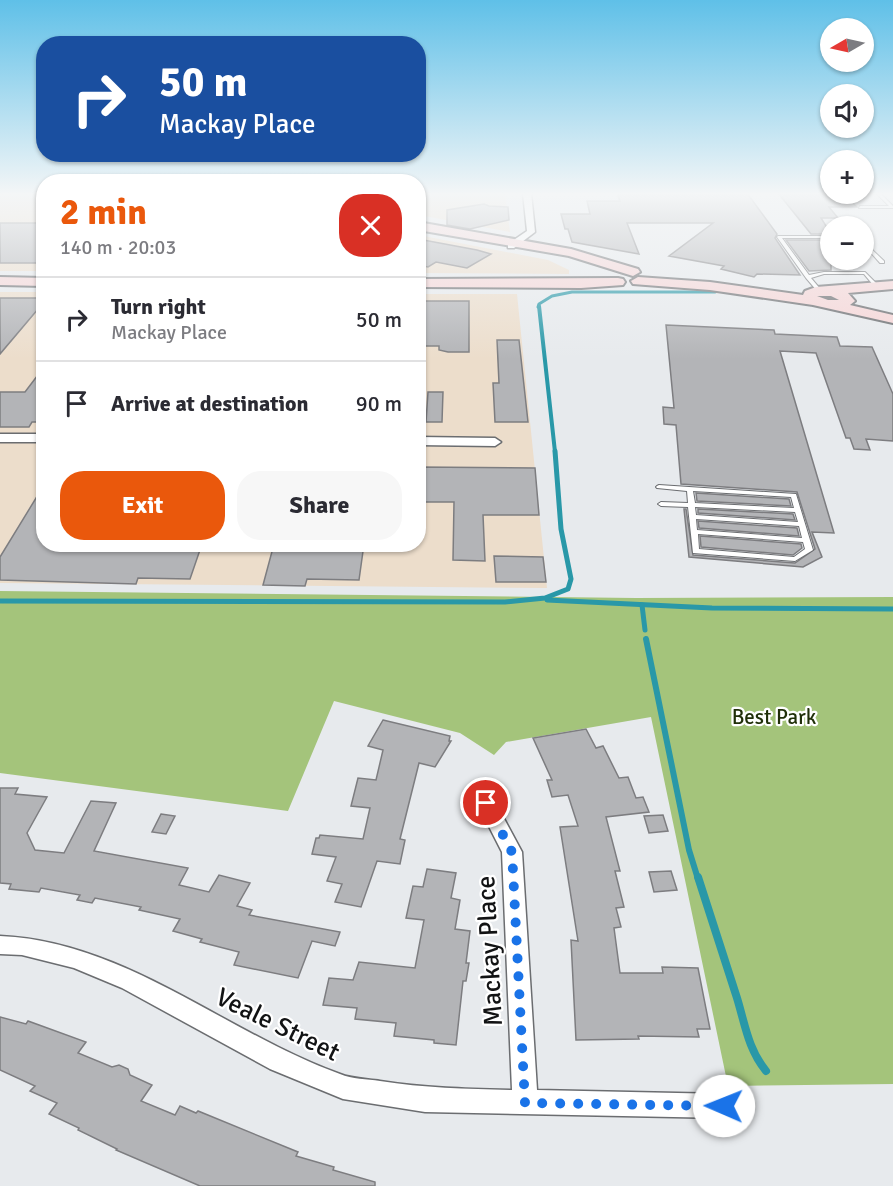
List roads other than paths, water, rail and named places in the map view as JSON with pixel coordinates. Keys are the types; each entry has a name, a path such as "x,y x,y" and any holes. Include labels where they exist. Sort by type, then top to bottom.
{"main road":[{"path":"527,248 578,261 612,276"},
{"path":"536,248 585,256 636,275"},
{"path":"426,283 556,284 636,275 710,286 847,299 892,285"},
{"path":"0,281 36,282"},
{"path":"820,296 876,285 892,285"},
{"path":"820,296 854,312 893,318"},
{"path":"847,299 862,308 893,318"}],"street":[{"path":"0,438 36,438"},
{"path":"426,441 495,442"},
{"name":"Mackay Place","path":"486,803 512,852 525,1103"},
{"name":"Veale Street","path":"0,945 22,946 77,959 130,981 278,1061 343,1087 425,1100 724,1106"}],"lane":[{"path":"787,248 820,296"},
{"path":"874,254 882,262"},
{"path":"808,277 824,273 865,273 876,285"},
{"path":"659,487 794,495 810,549 795,559 696,551 690,489"},
{"path":"661,504 798,510"},
{"path":"693,517 801,524"},
{"path":"694,532 806,540"}],"waterway":[{"path":"538,307 552,296 572,292 715,292"},
{"path":"539,306 555,452"},
{"path":"0,601 505,602 545,598 568,589 571,579 561,529 555,451"},
{"path":"547,600 712,608 893,609"},
{"path":"642,605 645,630"},
{"path":"646,639 689,850 698,879"},
{"path":"698,877 748,1036 755,1054 766,1071"}],"park label":[{"name":"Best Park","path":"774,717"}]}
